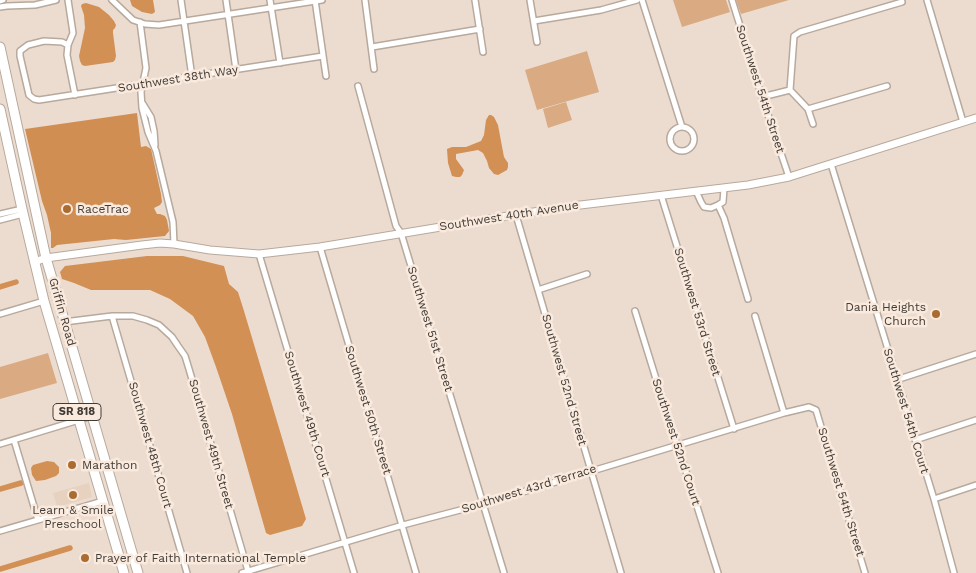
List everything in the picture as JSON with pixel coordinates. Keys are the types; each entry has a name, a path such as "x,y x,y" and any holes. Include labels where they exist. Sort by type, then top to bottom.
{"main road":[{"name":"Griffin Road","path":"0,47 46,258 138,573"},
{"name":"Griffin Road","path":"0,109 44,301 123,573"}],"street":[{"path":"0,7 34,5 56,0"},
{"path":"68,0 73,33 68,45 67,55 75,95"},
{"path":"112,0 133,20 145,24 159,25 322,0"},
{"path":"182,0 192,77"},
{"path":"226,0 236,70"},
{"path":"270,0 280,63"},
{"path":"365,0 374,69"},
{"path":"475,0 483,52"},
{"path":"530,0 537,42"},
{"path":"534,21 601,10 637,0"},
{"path":"642,0 682,127"},
{"name":"Southwest 54th Street","path":"732,0 789,177"},
{"path":"927,0 963,122"},
{"path":"315,1 326,76"},
{"path":"813,124 808,109 790,90 794,36 800,32 902,2"},
{"path":"140,22 146,68 141,93 142,108 148,132 156,151 174,222 174,244"},
{"path":"372,47 480,29"},
{"name":"Southwest 38th Way","path":"68,45 62,42 44,41 28,45 20,51 29,95 34,99 40,100 75,95 323,56"},
{"name":"Southwest 51st Street","path":"358,86 396,226 401,233 504,573"},
{"path":"808,109 887,86"},
{"path":"762,97 790,90"},
{"name":"Southwest 40th Avenue","path":"34,262 46,258 160,243 259,254 320,247 572,206 748,185 789,177 976,118"},
{"path":"682,127 690,129 694,136 693,144 690,147 679,150 673,146 670,139 675,129 682,127"},
{"name":"Southwest 54th Court","path":"831,164 934,499 954,573"},
{"path":"696,191 704,207 711,208 723,202 724,188"},
{"name":"Southwest 53rd Street","path":"661,195 734,429"},
{"path":"718,206 724,218 748,299"},
{"path":"0,214 22,211"},
{"path":"0,220 22,211"},
{"name":"Southwest 52nd Street","path":"516,215 621,573"},
{"name":"Southwest 50th Street","path":"320,247 416,573"},
{"name":"Southwest 49th Court","path":"259,254 354,573"},
{"path":"538,290 587,274"},
{"path":"0,314 44,301"},
{"name":"Southwest 52nd Court","path":"635,311 718,573"},
{"path":"64,322 112,316"},
{"name":"Southwest 49th Street","path":"112,316 133,316 158,325 172,337 185,356 245,572"},
{"name":"Southwest 48th Court","path":"112,316 187,573"},
{"path":"755,316 784,413"},
{"path":"896,380 976,354"},
{"name":"Southwest 43rd Terrace","path":"245,572 403,525 483,504 805,407 816,410"},
{"name":"Southwest 54th Street","path":"816,410 865,573"},
{"path":"0,444 92,416"},
{"path":"915,440 976,420"},
{"path":"14,440 38,520"},
{"path":"934,499 976,485"},
{"path":"0,531 103,501"}],"shaded area":[{"path":"130,0 153,0 155,12 152,14 142,12 132,6"},
{"path":"673,0 726,0 730,12 682,27"},
{"path":"736,0 789,0 741,14"},
{"path":"86,3 99,7 109,15 116,25 113,30 116,56 113,62 85,66 80,61 79,56 85,28 81,6"},
{"path":"587,51 599,92 537,110 525,70"},
{"path":"566,102 572,120 548,128 543,109"},
{"path":"137,113 141,147 146,146 151,149 161,194 162,202 154,208 157,214 165,216 169,231 165,236 57,245 51,248 51,233 25,129"},
{"path":"489,115 494,117 498,125 504,157 508,163 507,170 498,175 494,174 489,168 483,153 478,150 456,154 456,159 464,170 460,177 452,176 448,163 447,149 466,147 481,141"},
{"path":"147,256 183,256 224,266 229,284 238,292 244,311 306,519 302,526 270,535 266,533 232,414 205,337 193,316 170,299 150,290 91,290 62,279 60,272 65,266"},
{"path":"48,353 57,383 0,399 0,367"},
{"path":"47,461 54,462 59,467 59,473 45,480 36,481 32,475 31,468 33,465"},
{"name":"Learn & Smile Preschool","path":"89,483 92,497 57,507 53,493"}],"waterway":[{"path":"0,287 16,282"},
{"path":"0,489 21,483"},
{"path":"0,569 70,548"}],"place":[{"name":"RaceTrac","path":"67,209"},
{"name":"Dania Heights Church","path":"936,314"},
{"name":"Marathon","path":"72,465"},
{"name":"Learn & Smile Preschool","path":"73,495"},
{"name":"Prayer of Faith International Temple","path":"85,558"}]}
